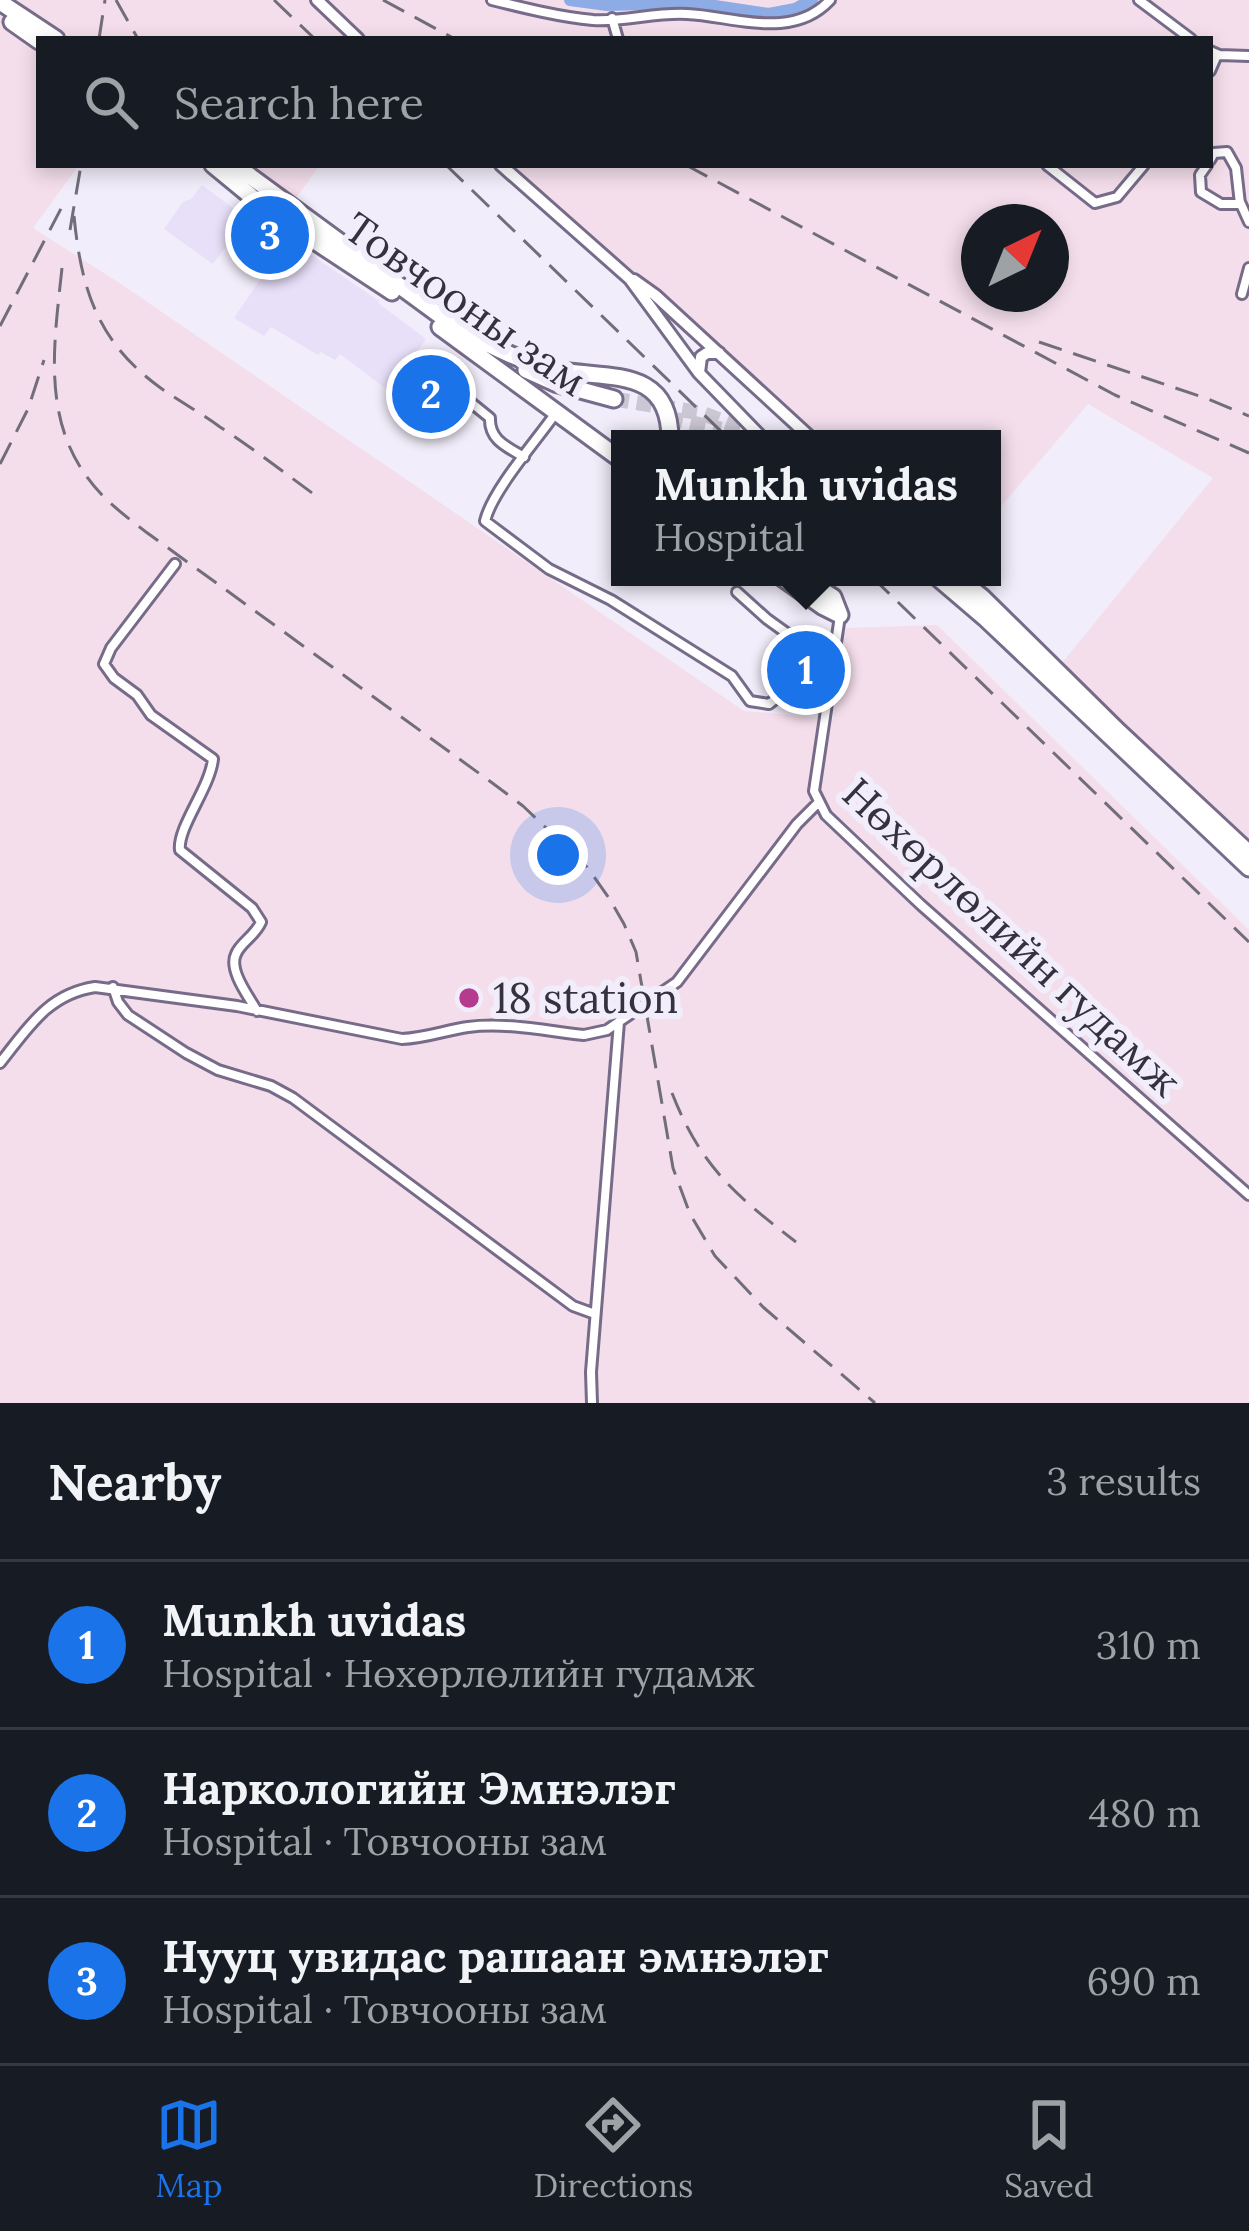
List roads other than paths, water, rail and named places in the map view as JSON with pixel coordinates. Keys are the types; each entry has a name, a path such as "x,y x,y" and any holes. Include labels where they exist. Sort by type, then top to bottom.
{"highway":[{"path":"0,2 51,36"},
{"path":"0,14 36,39"},
{"name":"Товчооны зам","path":"217,168 269,211 363,272 611,452"},
{"name":"Товчооны зам","path":"239,168 453,325 493,347 548,368 637,381 663,404 670,430"},
{"path":"493,347 508,362 613,403 563,394 494,367"},
{"path":"794,586 840,615"},
{"path":"815,586 833,597 840,615"},
{"path":"956,586 1249,868"},
{"path":"957,586 1249,854"}],"main road":[{"path":"317,0 355,36"},
{"path":"504,168 630,279 699,373 755,430"},
{"path":"630,279 643,285 802,430"},
{"path":"681,349 697,349 700,335"},
{"path":"699,373 703,355 719,353"}],"street":[{"path":"492,0 595,20 686,14 768,24 815,13 830,0"},
{"path":"1139,0 1188,36"},
{"path":"612,18 617,36"},
{"path":"1214,53 1249,56"},
{"path":"1213,154 1227,152 1236,168 1240,202 1249,222"},
{"path":"1051,168 1095,203 1117,197 1141,168"},
{"path":"1204,168 1201,192 1221,204 1240,202"},
{"path":"1242,293 1249,268"},
{"path":"469,400 490,418 489,430 496,439 524,457"},
{"path":"556,412 485,521 548,569 611,600 732,676 750,701 769,704 790,686 800,685 827,701"},
{"path":"175,563 104,664 152,715 212,756 212,767 178,844 252,908 261,922 233,960 256,1011"},
{"path":"737,592 831,665"},
{"name":"Нөхөрлөлийн гудамж","path":"840,615 814,791 826,815 1249,1195"},
{"path":"0,1063 36,1018 76,989 113,987 402,1039 467,1027 584,1035 608,1030 676,982 819,802"},
{"path":"113,987 122,1009 136,1021 210,1066 293,1098 573,1306 596,1314"},
{"path":"592,1403 620,1022"}],"waterway":[{"path":"570,0 607,5 695,3 769,14 812,0"}],"tunnel":[{"path":"614,399 701,413 747,430"},
{"path":"668,418 721,429"}],"railway":[{"path":"99,36 105,0"},
{"path":"116,0 136,36"},
{"path":"274,0 312,36"},
{"path":"383,0 449,36"},
{"path":"70,230 80,168"},
{"path":"449,168 720,430"},
{"path":"692,168 1115,395 1249,453"},
{"path":"0,326 66,199"},
{"path":"74,216 88,290 120,351 158,386 319,498"},
{"path":"62,268 56,392 70,449 86,476 146,532 523,806 587,867 636,952 673,1168 690,1214 715,1256 763,1307 875,1403"},
{"path":"1039,342 1249,416"},
{"path":"0,464 28,409 44,360"},
{"path":"881,586 1249,942"},
{"path":"672,1093 695,1141 722,1178 796,1242"}],"place":[{"name":"Нууц увидас рашаан эмнэлэг","path":"270,235"},
{"name":"Наркологийн Эмнэлэг","path":"431,394"},
{"name":"Munkh uvidas","path":"806,670"},
{"name":"18 station","path":"469,998"}]}
